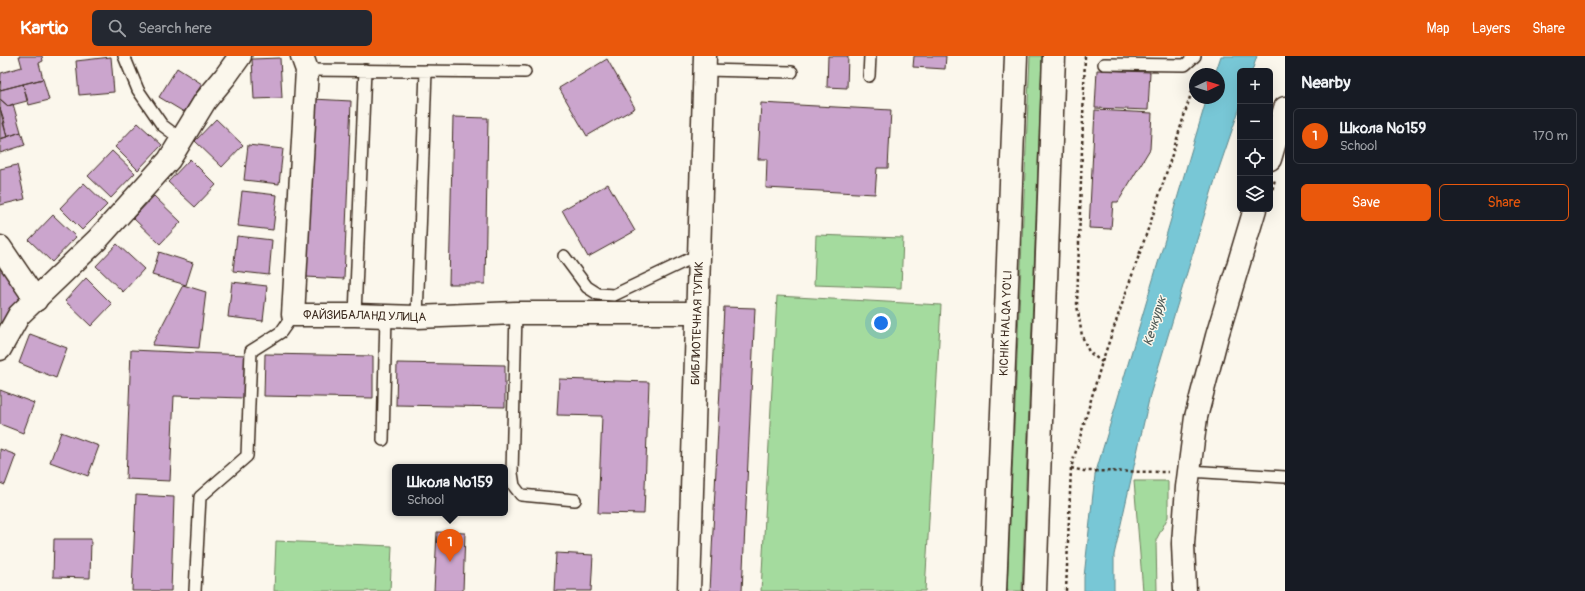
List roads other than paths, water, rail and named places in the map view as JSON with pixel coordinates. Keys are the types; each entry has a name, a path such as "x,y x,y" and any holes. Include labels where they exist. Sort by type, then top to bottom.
{"main road":[{"path":"0,349 19,315 97,240 169,160 205,101 240,56"},
{"name":"KICHIK HALQA YO'LI","path":"995,591 1016,56"},
{"path":"1035,591 1054,56"},
{"name":"ФАЙЗИБАЛАНД УЛИЦА","path":"305,63 293,315 355,314 418,317 516,313 697,313"},
{"name":"БИБЛИОТЕЧНАЯ ТУПИК","path":"689,591 704,63"},
{"path":"1273,148 1285,108"},
{"path":"1185,591 1179,471 1198,410 1217,336 1254,212"},
{"path":"0,247 36,300"}],"lane":[{"path":"124,56 138,90 162,126 182,140"},
{"path":"869,76 870,56"},
{"path":"1104,64 1185,65 1194,56"},
{"path":"305,63 364,70 525,72"},
{"path":"704,63 792,72"},
{"path":"355,314 364,70"},
{"path":"418,317 426,71"},
{"path":"564,256 587,287 598,294 614,295 698,255"},
{"path":"516,313 512,473 514,486 521,495 575,500"},
{"path":"195,591 200,498 247,456 251,351 281,332 293,315"},
{"path":"383,440 386,315"},
{"path":"1179,471 1285,477"}],"water":[{"name":"Кечкурук","path":"1221,56 1257,56 1253,68 1237,68 1237,116 1215,180 1150,395 1114,555 1114,591 1084,591 1084,577 1095,475 1205,104 1225,104 1225,68 1217,68"}],"place":[{"name":"Школа №159","path":"450,562"}]}
